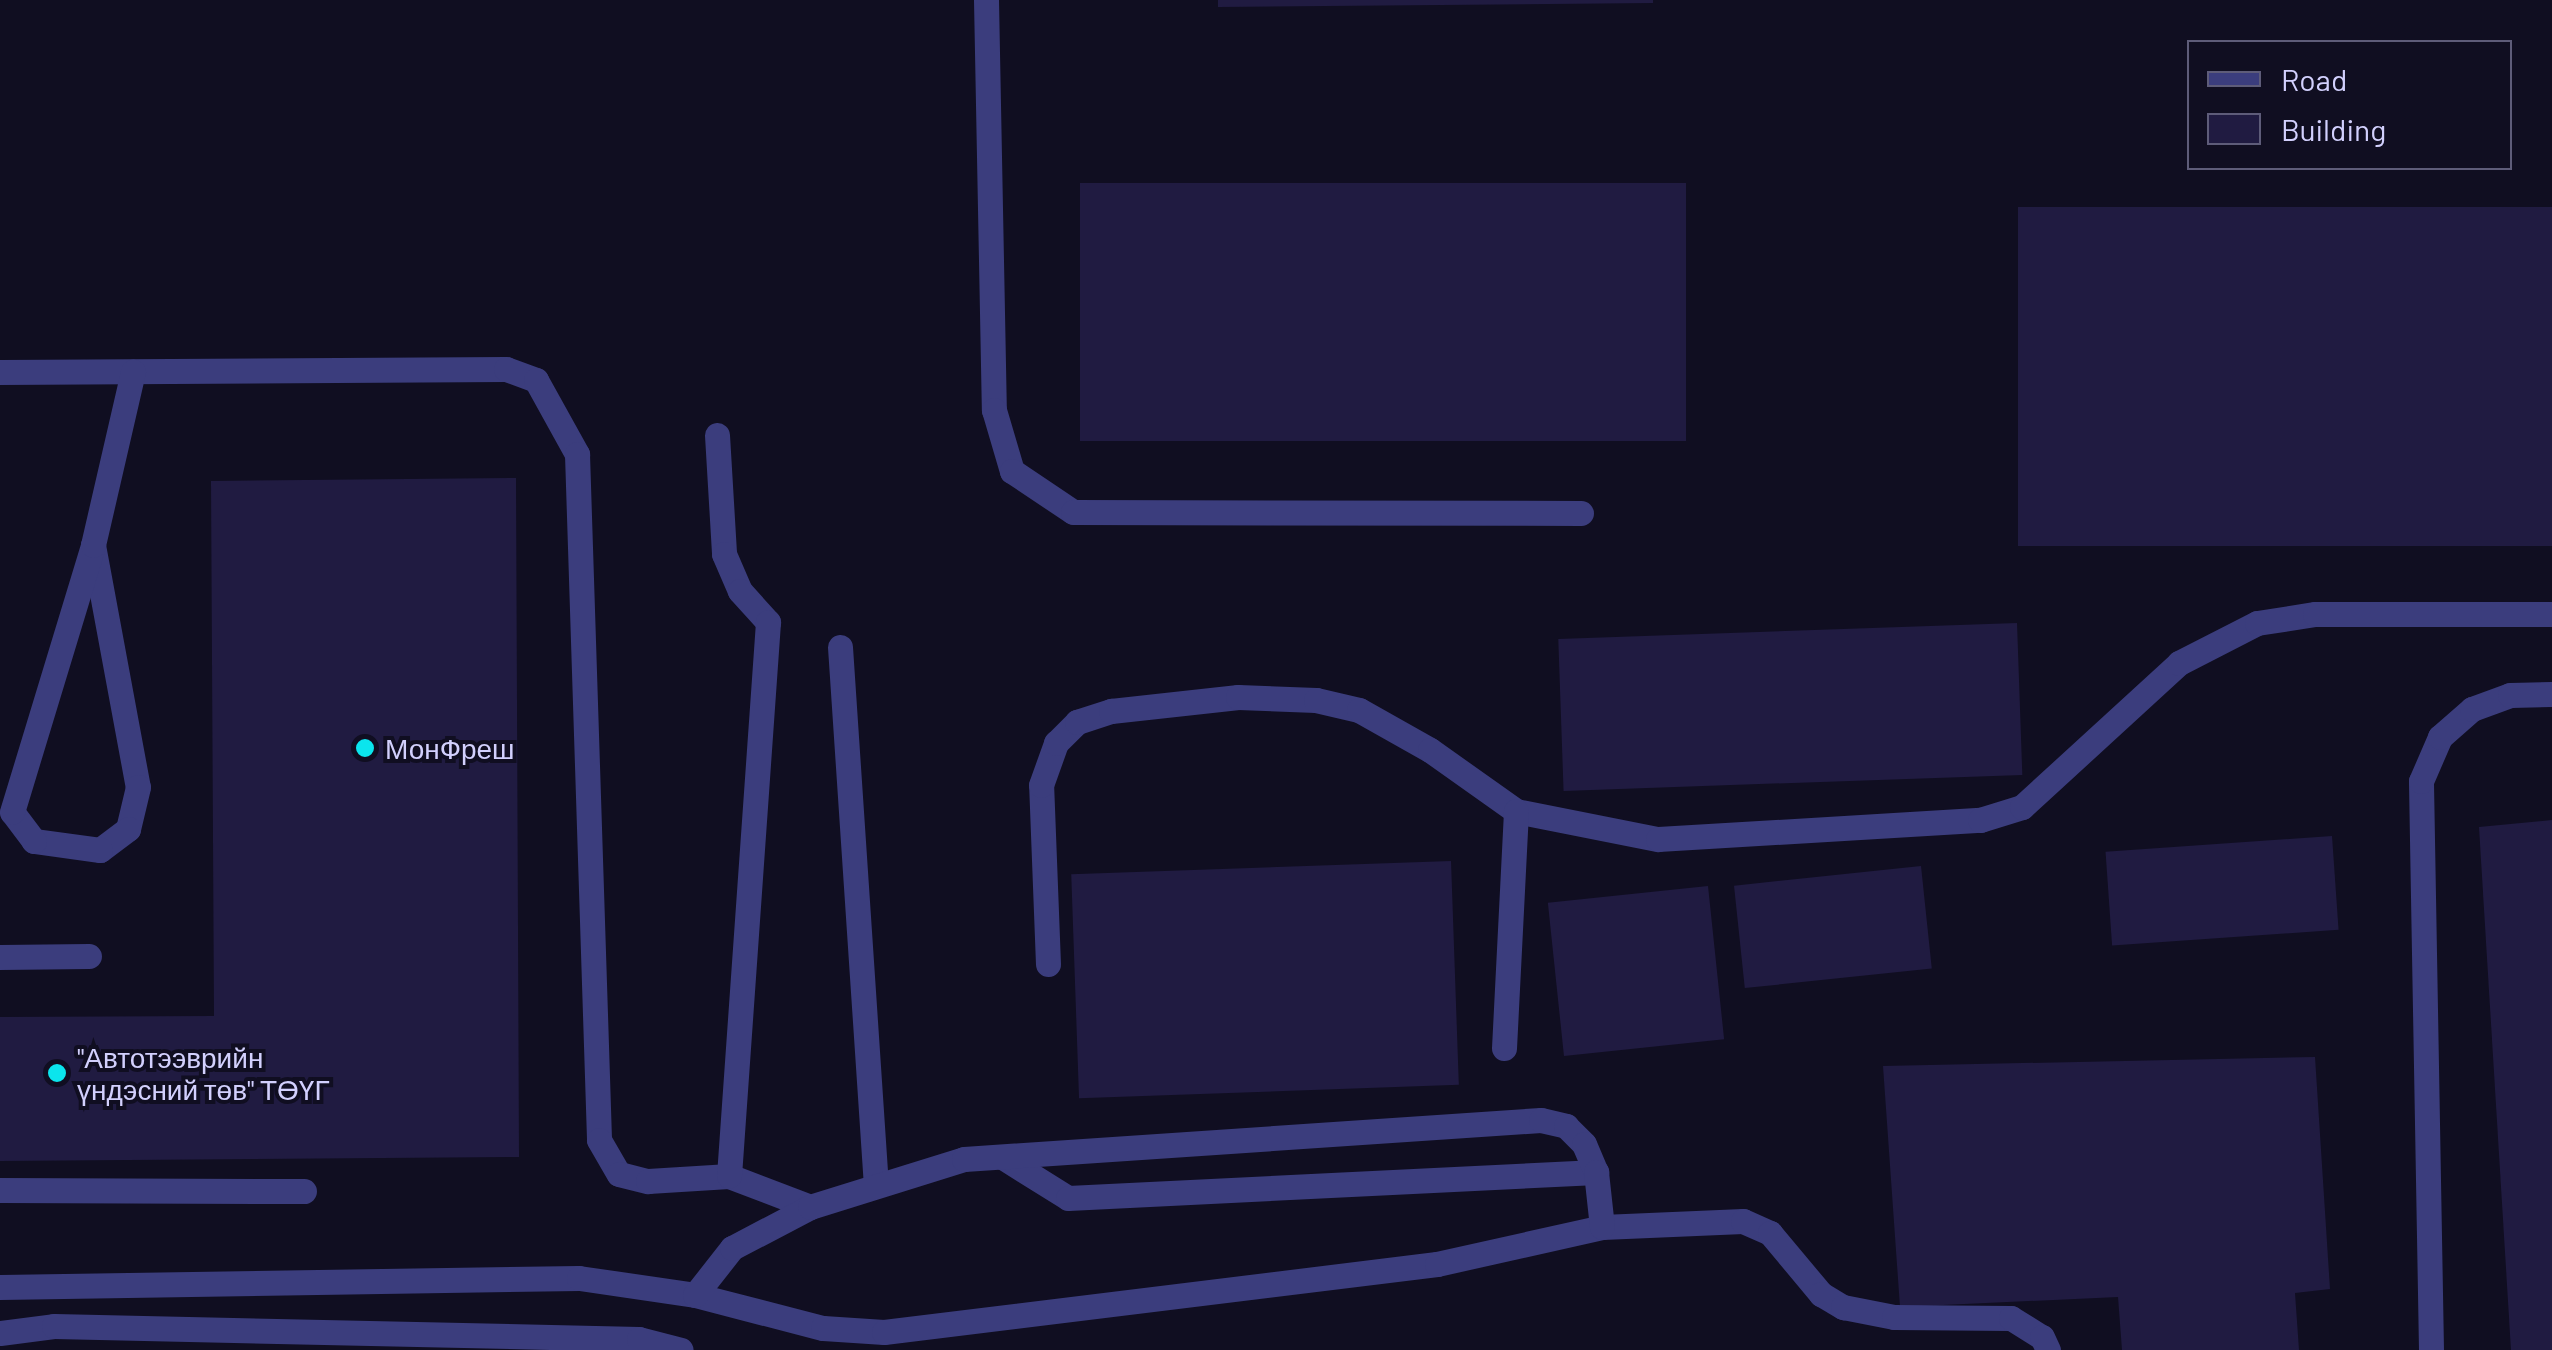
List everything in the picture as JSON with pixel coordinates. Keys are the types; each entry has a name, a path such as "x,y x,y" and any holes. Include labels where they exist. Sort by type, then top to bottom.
{"street":[{"path":"986,0 994,410 1012,471 1073,512 1581,513"},
{"path":"0,372 506,369 536,380 578,454 599,1140 619,1174 648,1181 729,1176 810,1207"},
{"path":"92,545 138,787 128,829 100,850 34,841 12,812 92,545 134,372"},
{"path":"717,435 724,554 740,592 768,622 729,1176"},
{"path":"1048,964 1040,785 1056,743 1077,722 1111,710 1238,697 1316,700 1359,710 1430,750 1516,812 1658,840 1980,820 2022,807 2179,663 2257,623 2315,614 2552,614"},
{"path":"840,647 876,1186"},
{"path":"2432,1350 2420,781 2440,737 2472,708 2510,695 2552,694"},
{"path":"1504,1048 1516,812"},
{"path":"0,958 89,956"},
{"path":"696,1294 732,1248 810,1207 964,1159 1541,1120 1566,1126 1596,1172 1602,1227"},
{"path":"1004,1158 1068,1198 1596,1172"},
{"path":"0,1190 304,1191"},
{"path":"0,1287 580,1278 696,1294 823,1328 884,1332 1437,1264 1602,1227 1743,1221 1770,1233 1821,1294 1843,1307 1894,1317 2011,1318 2042,1337 2048,1350"},
{"path":"0,1333 54,1326 619,1339 682,1350"}],"building":[{"path":"1218,0 1653,0 1653,3 1218,7"},
{"path":"1080,183 1686,183 1686,441 1080,441"},
{"path":"2018,207 2552,207 2552,546 2018,546"},
{"name":"МонФреш","path":"516,478 519,1157 0,1161 0,1017 214,1016 211,481"},
{"path":"2017,623 2022,775 1564,791 1558,639"},
{"path":"2552,820 2552,1350 2511,1350 2479,827"},
{"path":"2332,836 2339,930 2112,946 2106,852"},
{"path":"1451,861 1459,1085 1079,1098 1071,874"},
{"path":"1921,866 1932,968 1745,988 1734,886"},
{"path":"1708,886 1724,1039 1564,1056 1548,903"},
{"path":"2315,1057 2330,1289 2295,1293 2299,1350 2122,1350 2118,1297 1900,1307 1883,1066"}],"place":[{"name":"МонФреш","path":"365,748"},
{"name":"\"Автотээврийн үндэсний төв\" ТӨҮГ","path":"57,1073"}]}
